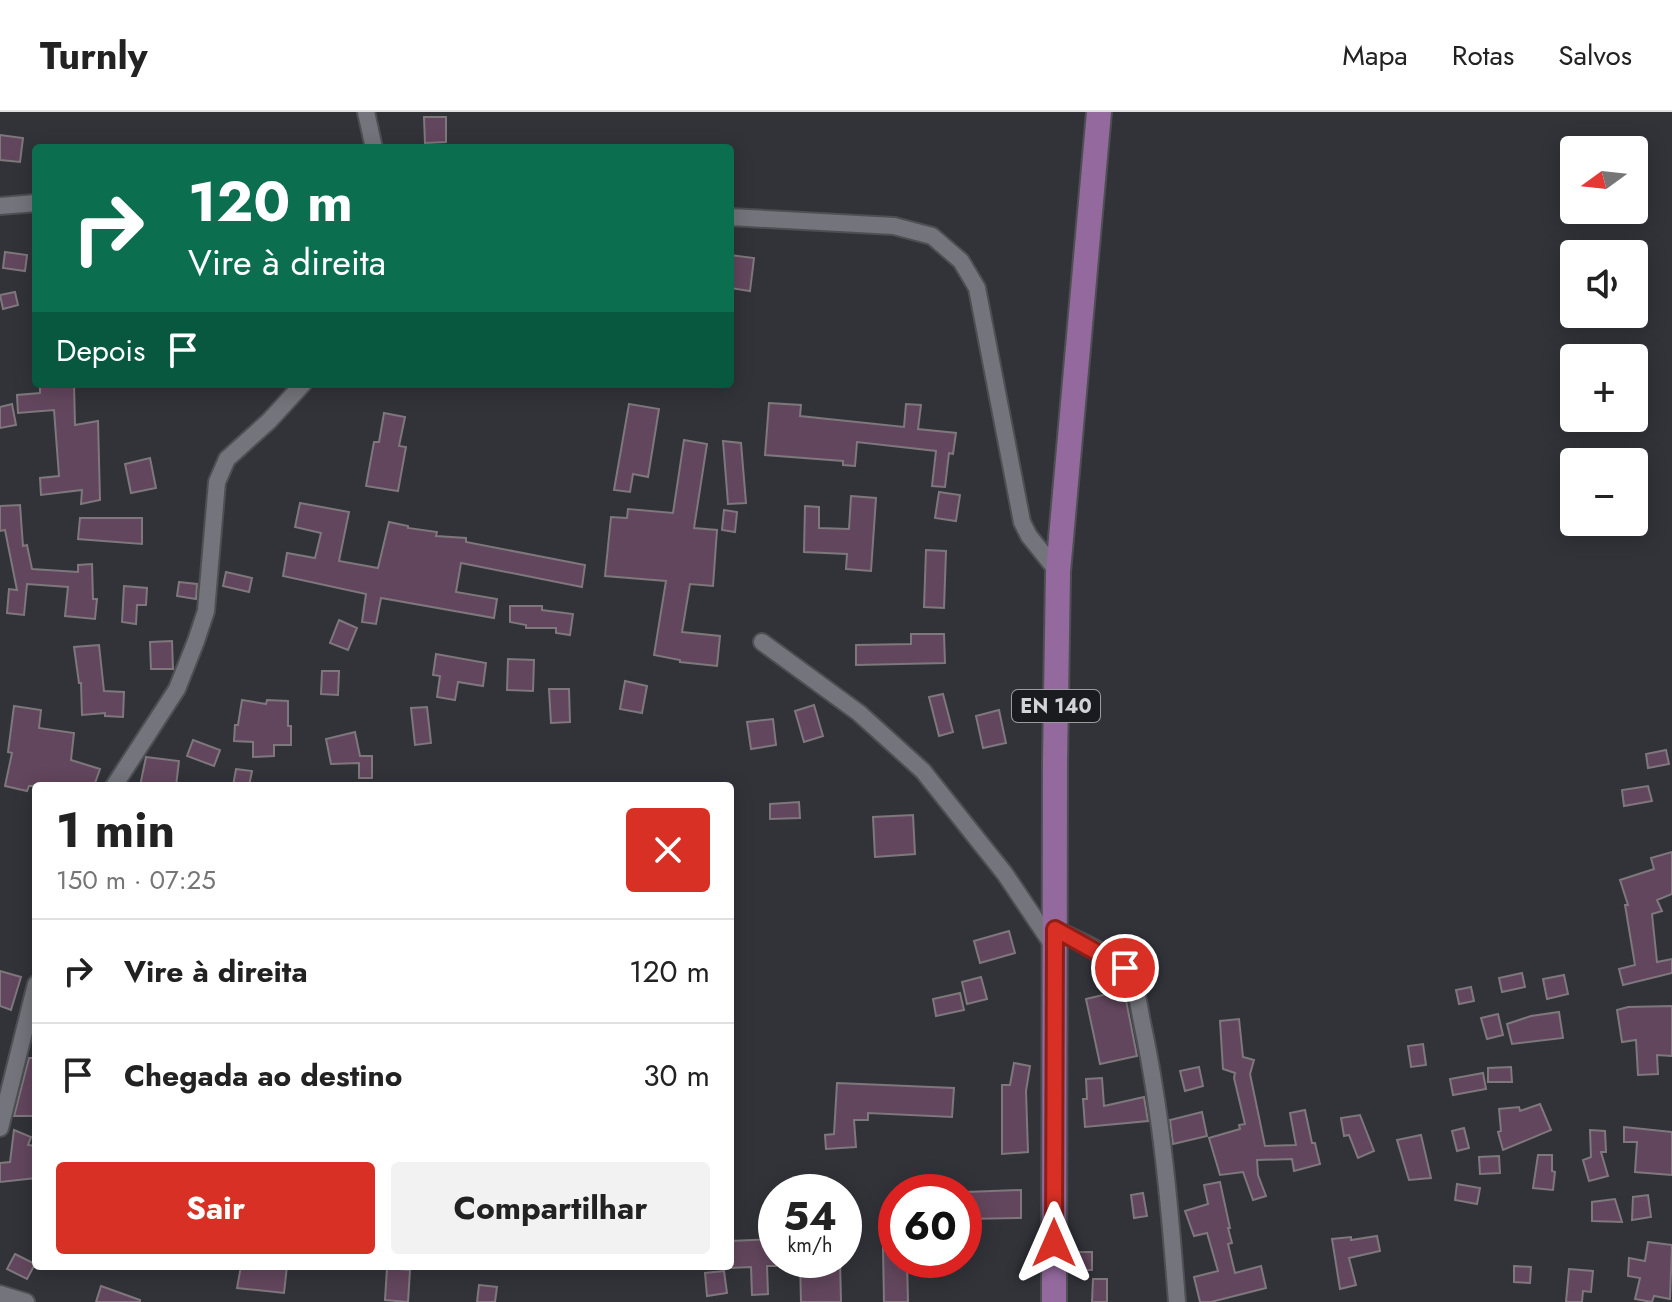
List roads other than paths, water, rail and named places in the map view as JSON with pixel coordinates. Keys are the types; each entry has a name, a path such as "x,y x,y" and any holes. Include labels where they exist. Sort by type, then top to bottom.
{"main road":[{"name":"EN 140","path":"1054,1302 1058,572 1099,112"}],"street":[{"path":"366,112 373,144"},
{"path":"0,206 32,203"},
{"path":"734,217 894,226 932,236 961,261 977,288 1022,522 1029,536 1058,572"},
{"path":"117,782 177,689 196,641 206,611 217,482 227,459 299,388"},
{"path":"762,642 859,713 923,771 1055,939 1116,961 1125,968 1135,991 1149,1058 1170,1203 1177,1302"},
{"path":"0,1128 32,1000"},
{"path":"0,1294 26,1302"}]}
